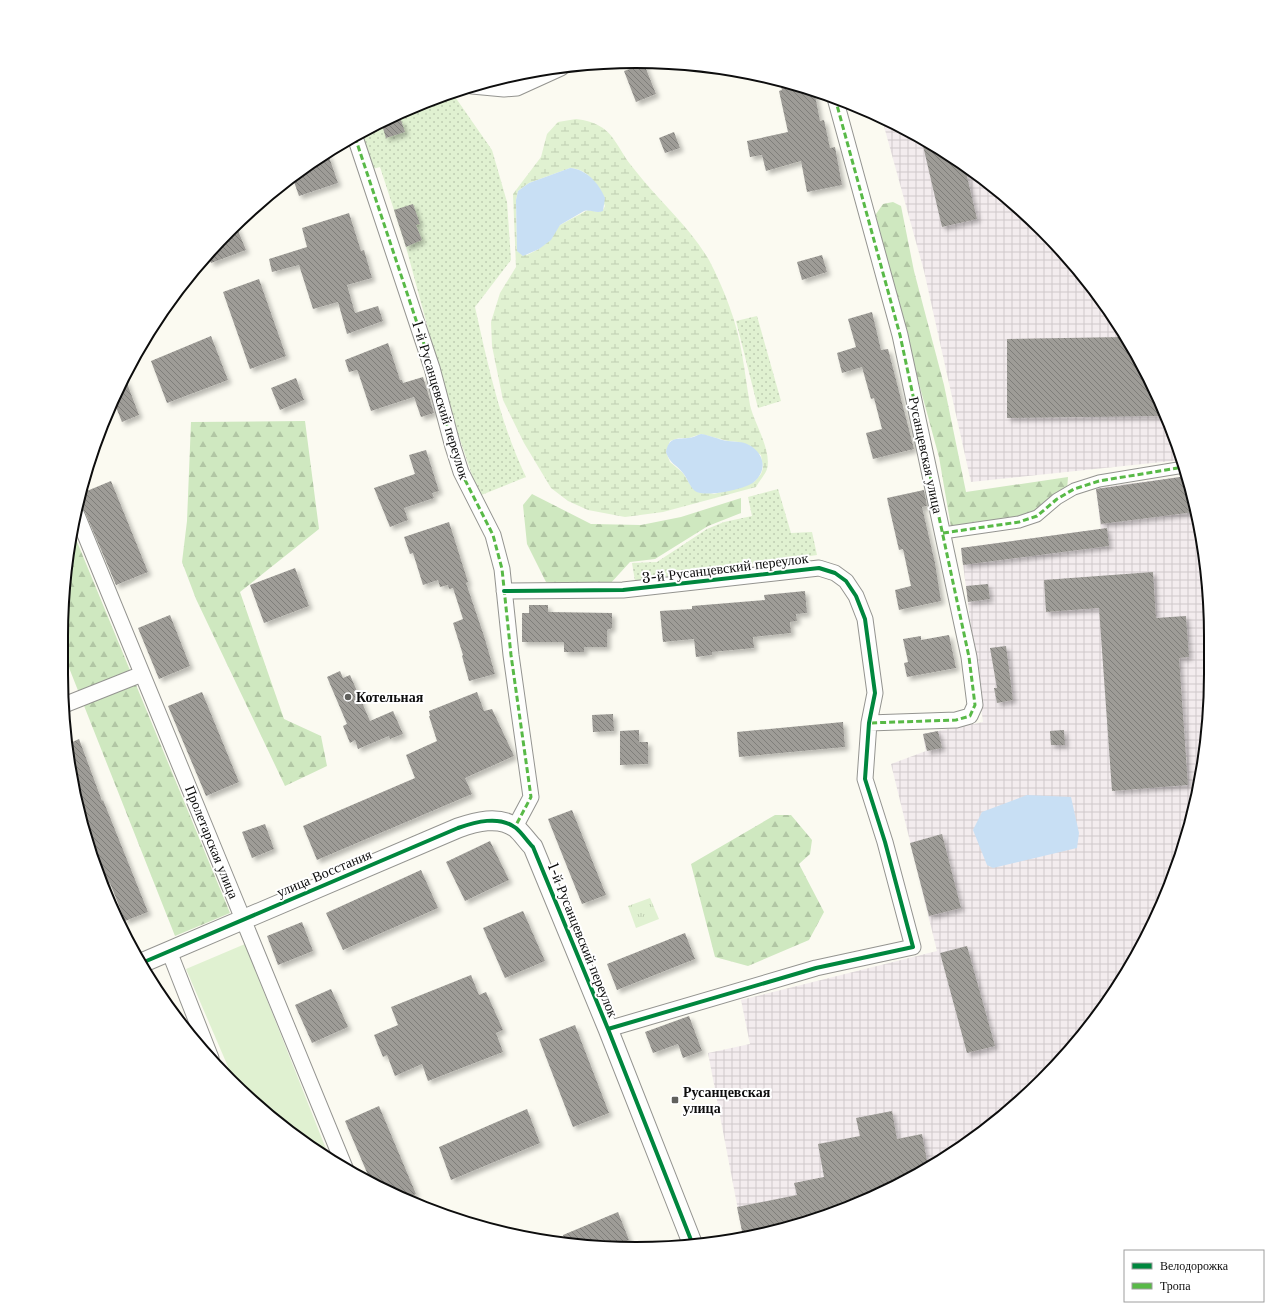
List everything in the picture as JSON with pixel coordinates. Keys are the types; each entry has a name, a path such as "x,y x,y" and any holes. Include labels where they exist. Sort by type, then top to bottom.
{"street":[{"path":"488,87 504,89 517,88 543,76"},
{"name":"Русанцевская улица","path":"837,105 900,335 969,657 975,705 970,716 956,720 870,723"},
{"name":"1-й Русанцевский переулок","path":"357,142 432,368 452,447 470,490 493,534 502,569 511,656 531,796 515,827 533,847 608,1029 690,1239"},
{"path":"943,533 1019,522 1037,516 1057,499 1074,489 1099,481 1179,468"},
{"name":"Пролетарская улица","path":"80,522 342,1160"},
{"name":"3-й Русанцевский переулок","path":"504,592 623,590 819,568 827,569 846,581 856,596 865,619 875,693 870,723 865,778 885,842 913,947 816,968 608,1029"},
{"path":"69,703 142,674"},
{"name":"улица Восстания","path":"146,961 169,950 479,821 499,821 515,827"},
{"path":"169,950 206,1046"}],"shaded area":[{"path":"884,125 920,144 982,185 1038,234 1063,261 1087,290 1128,352 1161,419 1176,460 971,482 924,271"},
{"path":"1181,477 1193,525 1199,562 1203,599 1204,674 1203,711 1199,748 1185,821 1174,857 1161,891 1145,925 1128,958 1087,1020 1038,1076 982,1125 920,1166 853,1199 819,1212 783,1223 742,1232 708,1053 750,1044 741,1000 937,951 891,764 926,751 923,734 983,722 961,548 1101,529 1096,488"}],"green space":[{"path":"455,97 492,150 507,202 511,260 475,307 490,372 502,415 526,477 479,496 450,410 406,247 380,167 372,169 362,139 419,111"},
{"path":"576,119 599,125 606,130 612,136 634,169 683,224 709,260 725,294 733,318 740,342 750,405 767,454 767,469 756,487 663,512 625,517 588,510 568,501 551,488 524,443 503,400 492,346 491,322 500,293 516,267 513,194 541,157 547,134 558,122","holes":["570,168 578,169 584,172 593,181 605,206 603,210 599,212 588,210 560,225 539,249 527,255 517,251 516,200 518,191 529,183","701,434 728,441 739,442 761,455 763,468 761,474 754,482 714,494 693,489 683,473 670,462 666,452 670,441 679,438 689,438"]},
{"path":"893,202 901,206 914,271 944,385 966,492 1068,477 1067,490 1032,513 1007,520 951,527 939,457 878,233 876,214 883,204"},
{"path":"757,316 781,401 758,408 736,321"},
{"path":"305,421 319,529 240,592 284,719 321,736 327,766 285,786 196,599 182,562 187,521 191,422"},
{"path":"778,489 791,533 812,532 817,555 635,581 632,563 657,562 707,529 724,522 752,516 748,497"},
{"path":"532,494 591,524 641,525 681,517 741,498 741,513 708,526 655,559 630,562 609,585 582,586 546,582 527,544 523,505"},
{"path":"76,540 230,913 175,936 68,665 69,599"},
{"path":"775,815 791,815 812,840 810,854 799,864 824,912 809,940 748,966 715,957 691,864"},
{"path":"650,898 659,919 636,928 628,906"},
{"path":"245,944 326,1150 290,1125 261,1101 230,1072 186,969"}],"water":[{"path":"570,168 587,174 596,182 605,198 603,211 584,211 560,225 551,240 539,249 523,256 517,251 516,200 518,191 529,183"},
{"path":"701,434 744,443 754,448 761,457 763,467 754,482 750,485 725,492 707,494 695,491 683,473 671,462 666,452 671,441 692,438"},
{"path":"1027,795 1071,797 1079,833 1077,848 993,868 987,865 973,830 982,812"}],"building":[{"path":"632,68 646,68 656,94 636,102 624,71"},
{"path":"781,87 815,97 820,121 824,120 830,148 835,147 842,185 807,192 801,161 766,171 762,155 750,157 747,141 788,132 779,91 782,90"},
{"path":"401,120 405,132 386,138 383,128"},
{"path":"674,132 680,148 665,153 659,138"},
{"path":"923,146 966,174 977,219 942,227"},
{"path":"329,158 338,183 299,196 294,182"},
{"path":"413,204 420,224 416,225 422,240 406,247 394,210"},
{"path":"349,213 361,251 364,250 372,278 347,285 355,313 378,306 383,321 347,334 338,302 313,309 299,265 272,272 269,259 307,247 302,228"},
{"path":"238,230 246,250 211,263 210,260"},
{"path":"822,255 827,272 802,280 797,262"},
{"path":"259,279 286,356 250,369 223,292"},
{"path":"872,312 881,350 888,349 914,449 873,459 866,433 882,429 874,398 871,399 862,367 842,373 837,353 856,347 848,319"},
{"path":"211,336 228,380 167,403 151,361"},
{"path":"1119,337 1128,352 1160,416 1007,418 1007,339"},
{"path":"388,343 400,380 402,380 403,383 423,377 434,413 421,417 414,397 371,411 357,370 349,372 345,360"},
{"path":"296,378 304,400 280,410 271,388"},
{"path":"127,384 139,415 122,422 116,408"},
{"path":"426,450 439,491 432,493 434,498 404,508 408,520 390,527 374,488 415,474 409,455"},
{"path":"1181,477 1190,513 1101,524 1096,489"},
{"path":"111,481 148,572 116,585 83,509 87,491"},
{"path":"924,490 927,506 922,507 935,563 941,601 899,610 895,590 911,586 903,549 899,550 887,498"},
{"path":"449,522 468,582 466,583 495,674 469,681 453,623 463,619 453,588 449,589 448,585 440,587 438,580 423,585 413,553 410,554 404,537"},
{"path":"1107,528 1109,546 963,565 961,548"},
{"path":"295,568 309,606 264,623 250,585"},
{"path":"1153,572 1156,618 1186,616 1189,657 1179,658 1188,785 1112,791 1099,608 1046,612 1044,580"},
{"path":"988,584 990,599 968,602 966,586"},
{"path":"805,591 807,613 796,614 797,621 790,622 791,633 753,637 754,648 712,652 712,655 696,657 694,639 663,642 660,611 692,609 692,606 765,600 764,595"},
{"path":"529,605 548,605 548,612 612,613 612,628 607,630 607,647 584,647 584,652 564,652 564,642 522,642 522,613 529,613"},
{"path":"170,615 190,666 159,679 138,628"},
{"path":"949,635 956,668 907,677 904,663 908,662 903,639 921,636 921,640"},
{"path":"1006,646 1013,700 997,703 994,688 997,688 990,648"},
{"name":"Котельная","path":"340,671 343,678 350,675 370,721 393,711 403,734 390,739 389,736 358,749 355,740 350,743 343,726 347,724 327,677"},
{"path":"202,692 239,782 206,796 168,706"},
{"path":"477,692 484,711 492,709 514,756 465,778 472,794 317,860 303,826 415,778 406,755 437,741 429,716 429,711"},
{"path":"613,714 614,731 593,732 592,715"},
{"path":"843,722 845,747 739,757 737,732"},
{"path":"639,730 639,742 648,742 648,764 620,765 620,731"},
{"path":"1064,730 1065,745 1051,745 1050,731"},
{"path":"938,731 942,748 927,751 923,734"},
{"path":"79,739 102,801 103,800 148,912 125,921 98,857 87,821 79,785 72,742"},
{"path":"572,810 606,895 582,904 548,819"},
{"path":"265,824 274,849 252,858 242,832"},
{"path":"942,834 961,908 929,916 910,843"},
{"path":"490,841 509,880 465,901 446,862"},
{"path":"421,870 438,908 343,950 326,913"},
{"path":"523,911 545,961 505,978 483,928"},
{"path":"302,922 313,951 278,965 267,936"},
{"path":"685,933 695,959 617,990 607,964"},
{"path":"967,946 995,1046 967,1053 940,953"},
{"path":"471,975 479,995 486,992 503,1030 496,1033 503,1052 428,1081 422,1064 395,1076 387,1055 383,1057 374,1035 398,1025 391,1007"},
{"path":"331,989 348,1027 312,1043 295,1005"},
{"path":"689,1016 702,1051 683,1058 678,1044 653,1053 645,1032"},
{"path":"575,1025 609,1113 573,1127 539,1039"},
{"path":"379,1106 416,1194 412,1196 368,1174 345,1121"},
{"path":"527,1109 540,1143 451,1180 439,1147"},
{"path":"892,1111 897,1139 922,1134 927,1162 853,1199 819,1212 783,1223 742,1232 737,1207 797,1195 794,1183 824,1177 818,1144 860,1136 856,1118"},
{"path":"618,1212 629,1240 625,1242 599,1241 564,1237 563,1235"}],"marked path":[{"path":"837,105 900,335 969,657 975,705 970,716 956,720 869,723 870,719"},
{"path":"357,142 432,368 461,472 493,535 502,569 511,655 531,797 515,827"},
{"path":"943,533 1019,522 1037,516 1057,499 1074,489 1099,481 1179,468"}],"cycle path":[{"path":"504,591 623,590 819,568 835,573 846,581 856,596 865,619 875,693 869,723 865,779 885,842 913,947 816,968 608,1029"},
{"path":"146,961 458,828 487,821 509,824 516,828 533,847 608,1029 691,1239"}],"place":[{"name":"Котельная","path":"348,697"},
{"name":"Русанцевская улица","path":"675,1100"}]}
